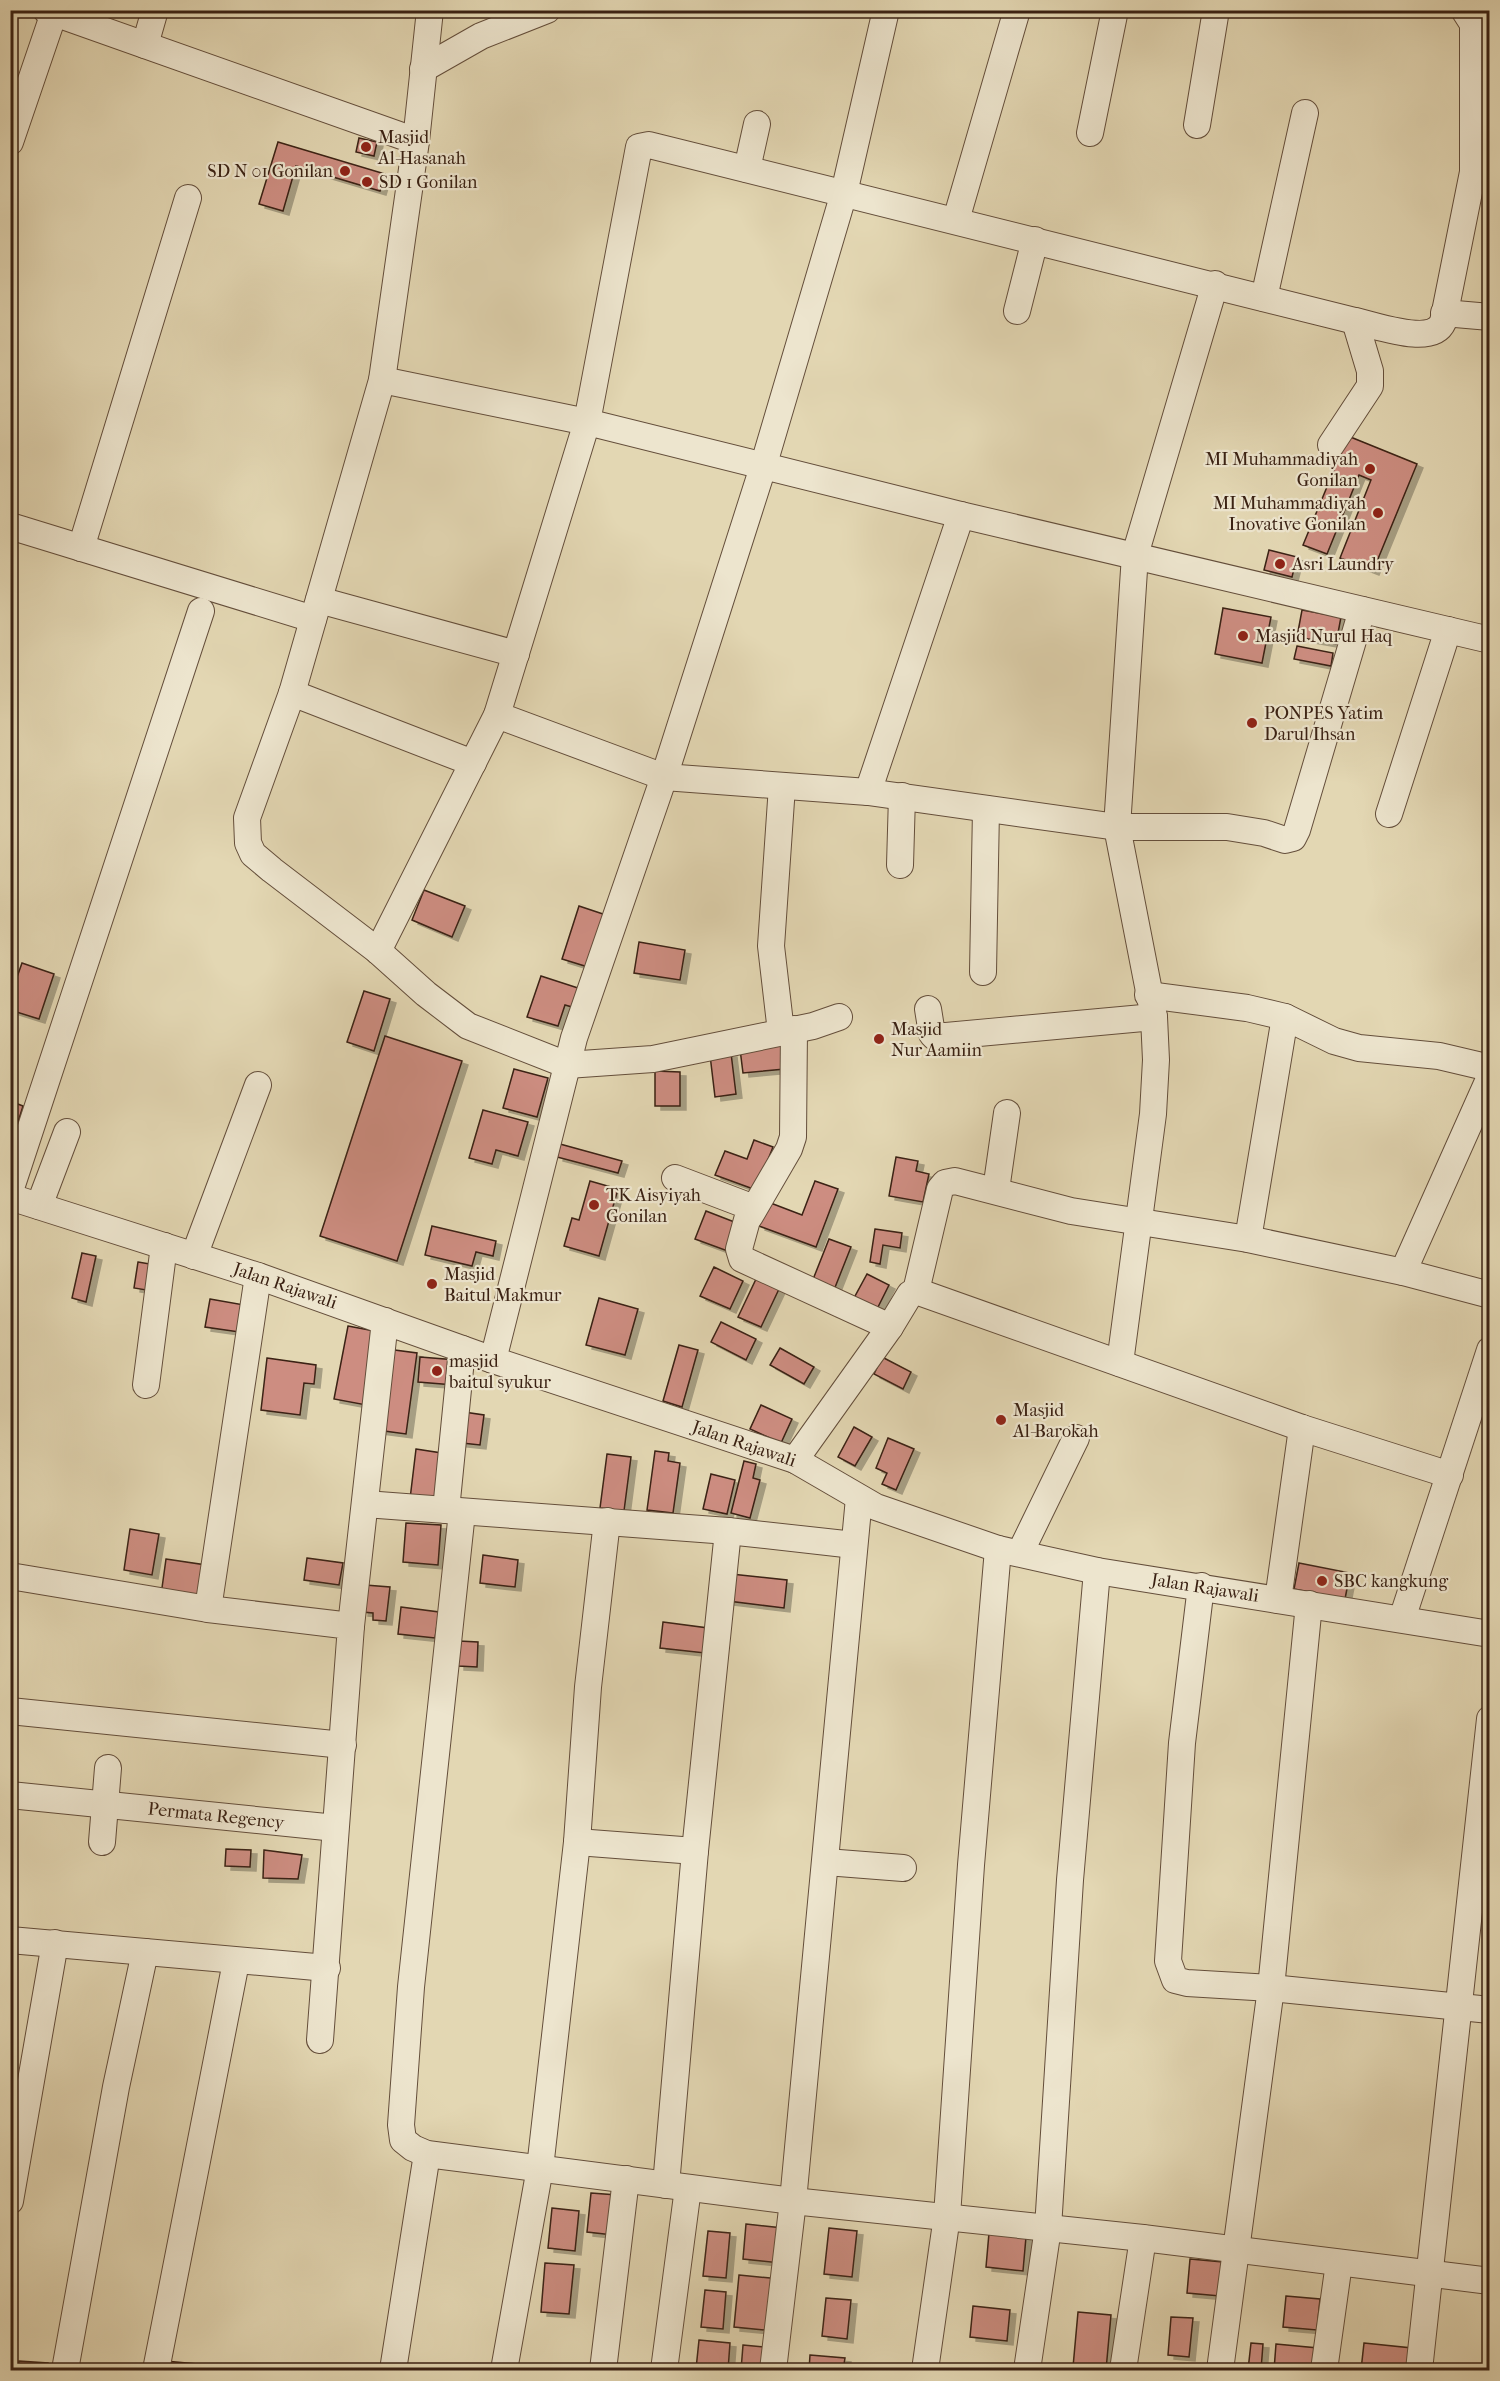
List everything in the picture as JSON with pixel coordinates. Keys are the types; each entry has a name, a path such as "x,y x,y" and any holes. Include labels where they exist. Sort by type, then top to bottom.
{"street":[{"path":"145,45 155,10"},
{"path":"430,10 416,141 382,380 292,693 247,819 248,843 254,854 272,870 378,951 426,994 468,1026 567,1065 653,1059 787,1031 839,1017"},
{"path":"423,69 481,36 547,10"},
{"path":"493,1360 574,1038 664,777 763,467 844,193 886,10"},
{"path":"956,220 1017,10"},
{"path":"1090,133 1115,10"},
{"path":"1197,125 1216,10"},
{"path":"378,951 497,715 587,422 639,147 649,145 1418,335 1440,329 1453,314 1473,172 1473,24 1464,10"},
{"path":"10,142 50,12 90,17 145,45 416,141"},
{"path":"1264,298 1305,113"},
{"path":"747,169 757,124"},
{"path":"81,548 188,198"},
{"path":"1017,311 1035,240"},
{"path":"1120,1363 1153,1114 1156,1060 1151,1006 1117,827 1135,555 1215,284"},
{"path":"1453,314 1490,317"},
{"path":"1331,445 1370,386 1370,371 1355,321"},
{"path":"382,380 587,422 961,515 1490,640"},
{"path":"868,792 961,515"},
{"path":"10,526 81,548 316,610 516,654"},
{"path":"10,1191 201,610"},
{"path":"497,715 664,777 868,792 1117,827 1227,827 1264,832 1285,840 1293,838 1298,830 1362,610"},
{"path":"1389,814 1448,630"},
{"path":"292,693 473,763"},
{"path":"782,786 771,946 787,1031 793,1137 789,1149 750,1216 739,1248 742,1259 890,1327"},
{"path":"900,865 902,796"},
{"path":"983,972 986,808"},
{"path":"928,1009 932,1034 935,1037 1151,1006 1247,1008 1285,1017 1334,1041 1359,1048 1439,1056 1490,1068"},
{"path":"1248,1239 1285,1017"},
{"path":"1403,1272 1490,1077"},
{"path":"194,1256 258,1085"},
{"path":"996,1190 1007,1113"},
{"path":"39,1206 67,1132"},
{"path":"675,1178 746,1204 750,1209 750,1216"},
{"path":"916,1291 939,1189 945,1183 955,1181 1071,1211 1248,1239 1403,1272 1490,1295"},
{"name":"Jalan Rajawali","path":"10,1197 258,1276 493,1360 795,1460 876,1508 1009,1551 1097,1571 1490,1634"},
{"path":"146,1385 164,1246"},
{"path":"208,1609 258,1276"},
{"path":"795,1460 890,1327 910,1294 916,1291 1302,1428 1450,1475"},
{"path":"320,2040 351,1626 385,1321"},
{"path":"462,1349 454,1511 411,1987 401,2125 403,2140 413,2148 427,2154 793,2201 1143,2238 1490,2280"},
{"path":"1402,1619 1490,1350"},
{"path":"1278,1600 1302,1428"},
{"path":"925,2370 947,2216 970,1877 1009,1551 1076,1438"},
{"path":"773,2370 793,2201 859,1498"},
{"path":"365,1504 728,1531 854,1545"},
{"path":"504,2370 540,2168 577,1842 588,1687 607,1521"},
{"path":"664,2370 677,2186 695,1851 728,1531"},
{"path":"1027,2370 1048,2228 1070,1880 1097,1571"},
{"path":"10,1576 208,1609 351,1626"},
{"path":"1201,1586 1182,1743 1168,1961 1175,1980 1187,1983 1270,1988 1490,2010"},
{"path":"1220,2370 1270,1988 1309,1604"},
{"path":"10,1711 343,1745"},
{"path":"1419,2370 1490,1719"},
{"path":"102,1842 108,1768"},
{"name":"Permata Regency","path":"10,1795 326,1827"},
{"path":"577,1842 695,1851"},
{"path":"826,1863 903,1868"},
{"path":"10,1940 237,1962 327,1968"},
{"path":"10,2201 55,1943"},
{"path":"65,2370 116,2087 145,1952"},
{"path":"156,2370 237,1962"},
{"path":"393,2370 427,2154"},
{"path":"603,2370 626,2179"},
{"path":"1123,2370 1143,2238"},
{"path":"1324,2370 1339,2263"}],"building":[{"name":"Masjid Al-Hasanah","path":"359,138 377,142 374,156 356,152"},
{"name":"SD 1 Gonilan","path":"278,142 385,174 380,191 296,166 283,211 259,204"},
{"name":"MI Muhammadiyah Inovative Gonilan","path":"1348,436 1417,464 1373,571 1340,558 1371,480 1359,475 1327,554 1303,545"},
{"name":"Asri Laundry","path":"1269,550 1297,557 1292,577 1264,570"},
{"name":"Masjid Nurul Haq","path":"1223,608 1271,617 1262,663 1215,654"},
{"path":"1302,610 1341,617 1336,644 1297,637"},
{"path":"1297,646 1333,653 1331,666 1294,659"},
{"path":"424,890 465,906 452,937 412,920"},
{"path":"579,906 606,915 588,967 562,959"},
{"path":"639,942 685,950 680,980 634,973"},
{"path":"22,963 54,974 39,1019 10,1010 10,997"},
{"path":"541,976 578,988 572,1007 565,1005 558,1026 527,1017"},
{"path":"364,991 390,999 374,1051 347,1042"},
{"path":"385,1036 462,1061 397,1261 320,1236"},
{"path":"782,1044 785,1069 743,1073 740,1049"},
{"path":"731,1053 736,1094 715,1097 710,1055"},
{"path":"514,1069 548,1078 537,1117 503,1108"},
{"path":"655,1071 680,1072 680,1106 655,1106"},
{"path":"10,1101 23,1106 14,1135 10,1134"},
{"path":"483,1110 528,1122 518,1156 496,1150 492,1164 469,1158"},
{"path":"754,1140 773,1147 756,1190 715,1175 725,1151 747,1159"},
{"path":"560,1144 622,1161 618,1173 557,1157"},
{"path":"896,1157 918,1161 916,1171 929,1174 923,1202 889,1196"},
{"path":"590,1181 618,1189 599,1256 564,1246 572,1218 579,1220"},
{"path":"815,1181 838,1189 816,1247 759,1226 768,1202 802,1215"},
{"path":"706,1211 737,1223 733,1253 695,1239"},
{"path":"432,1226 496,1241 493,1256 476,1252 472,1266 425,1255"},
{"path":"875,1229 902,1233 900,1248 883,1245 880,1264 870,1262"},
{"path":"829,1239 851,1247 832,1295 810,1287"},
{"path":"82,1253 96,1256 86,1302 72,1298"},
{"path":"138,1262 156,1265 152,1291 134,1288"},
{"path":"714,1267 743,1281 730,1309 700,1296"},
{"path":"867,1274 889,1285 877,1309 854,1298"},
{"path":"757,1277 780,1287 761,1327 738,1317"},
{"path":"599,1298 638,1309 625,1355 586,1345"},
{"path":"210,1299 250,1306 246,1333 205,1327"},
{"path":"721,1322 756,1339 746,1360 711,1342"},
{"path":"348,1326 380,1332 366,1405 334,1399"},
{"path":"679,1345 698,1350 682,1407 663,1401"},
{"path":"780,1348 814,1367 804,1384 770,1365"},
{"path":"387,1349 417,1353 406,1434 377,1430"},
{"name":"masjid baitul syukur","path":"420,1357 457,1360 454,1385 418,1382"},
{"path":"882,1357 911,1372 903,1389 874,1374"},
{"path":"267,1358 316,1365 314,1384 304,1383 300,1415 261,1410"},
{"path":"761,1405 792,1419 781,1443 750,1429"},
{"path":"457,1411 484,1415 480,1445 453,1442"},
{"path":"854,1427 872,1437 855,1466 838,1457"},
{"path":"888,1438 914,1449 896,1490 882,1484 887,1473 876,1468"},
{"path":"416,1449 448,1454 441,1503 410,1499"},
{"path":"655,1451 669,1453 668,1461 680,1463 673,1513 647,1510"},
{"path":"607,1454 631,1457 624,1511 600,1508"},
{"path":"744,1461 756,1464 753,1478 760,1480 750,1518 731,1513"},
{"path":"711,1474 735,1480 727,1514 703,1509"},
{"path":"406,1523 441,1525 438,1565 403,1562"},
{"path":"130,1529 159,1534 152,1575 124,1570"},
{"path":"483,1555 518,1560 515,1587 480,1583"},
{"path":"307,1558 343,1563 339,1585 304,1580"},
{"path":"166,1559 206,1565 200,1601 161,1595"},
{"name":"SBC kangkung","path":"1299,1563 1350,1573 1345,1599 1294,1589"},
{"path":"731,1574 787,1580 784,1608 728,1601"},
{"path":"365,1585 390,1587 386,1621 373,1620 373,1613 362,1612"},
{"path":"401,1607 439,1612 435,1638 398,1634"},
{"path":"663,1622 708,1628 705,1653 660,1648"},
{"path":"459,1641 478,1642 477,1667 458,1666"},
{"path":"226,1849 251,1850 250,1867 225,1866"},
{"path":"264,1850 302,1855 298,1879 263,1878"},
{"path":"591,2193 617,2195 613,2235 587,2232"},
{"path":"552,2208 579,2211 575,2251 548,2248"},
{"path":"746,2224 783,2228 780,2263 743,2259"},
{"path":"829,2228 857,2231 852,2277 824,2274"},
{"path":"708,2231 730,2233 726,2278 703,2276"},
{"path":"989,2233 1026,2237 1023,2271 986,2267"},
{"path":"1190,2259 1223,2262 1220,2296 1187,2293"},
{"path":"545,2263 574,2265 569,2314 541,2312"},
{"path":"739,2275 780,2279 775,2331 734,2327"},
{"path":"705,2290 726,2292 723,2329 701,2327"},
{"path":"1286,2296 1320,2299 1317,2330 1283,2327"},
{"path":"826,2298 851,2300 847,2339 822,2336"},
{"path":"973,2306 1010,2310 1007,2341 970,2337"},
{"path":"1078,2312 1111,2315 1106,2370 1073,2367"},
{"path":"1171,2317 1193,2318 1189,2357 1168,2355"},
{"path":"1485,2339 1490,2339 1490,2360 1483,2360"},
{"path":"699,2340 730,2343 728,2370 696,2369"},
{"path":"1251,2343 1263,2344 1261,2370 1248,2370"},
{"path":"1364,2343 1412,2348 1410,2370 1361,2370"},
{"path":"1276,2344 1318,2348 1316,2370 1274,2370"},
{"path":"743,2345 774,2348 772,2370 741,2370"},
{"path":"810,2355 845,2358 843,2370 809,2370"},
{"path":"19,2361 48,2363 48,2370 18,2370"},
{"path":"165,2361 197,2364 196,2370 165,2370"}],"place":[{"name":"Masjid Al-Hasanah","path":"366,147"},
{"name":"SD N 01 Gonilan","path":"345,171"},
{"name":"SD 1 Gonilan","path":"367,182"},
{"name":"MI Muhammadiyah Gonilan","path":"1370,469"},
{"name":"MI Muhammadiyah Inovative Gonilan","path":"1378,513"},
{"name":"Asri Laundry","path":"1280,564"},
{"name":"Masjid Nurul Haq","path":"1243,636"},
{"name":"PONPES Yatim Darul Ihsan","path":"1252,723"},
{"name":"Masjid Nur Aamiin","path":"879,1039"},
{"name":"TK Aisyiyah Gonilan","path":"594,1205"},
{"name":"Masjid Baitul Makmur","path":"432,1284"},
{"name":"masjid baitul syukur","path":"437,1371"},
{"name":"Masjid Al-Barokah","path":"1001,1420"},
{"name":"SBC kangkung","path":"1322,1581"}]}
